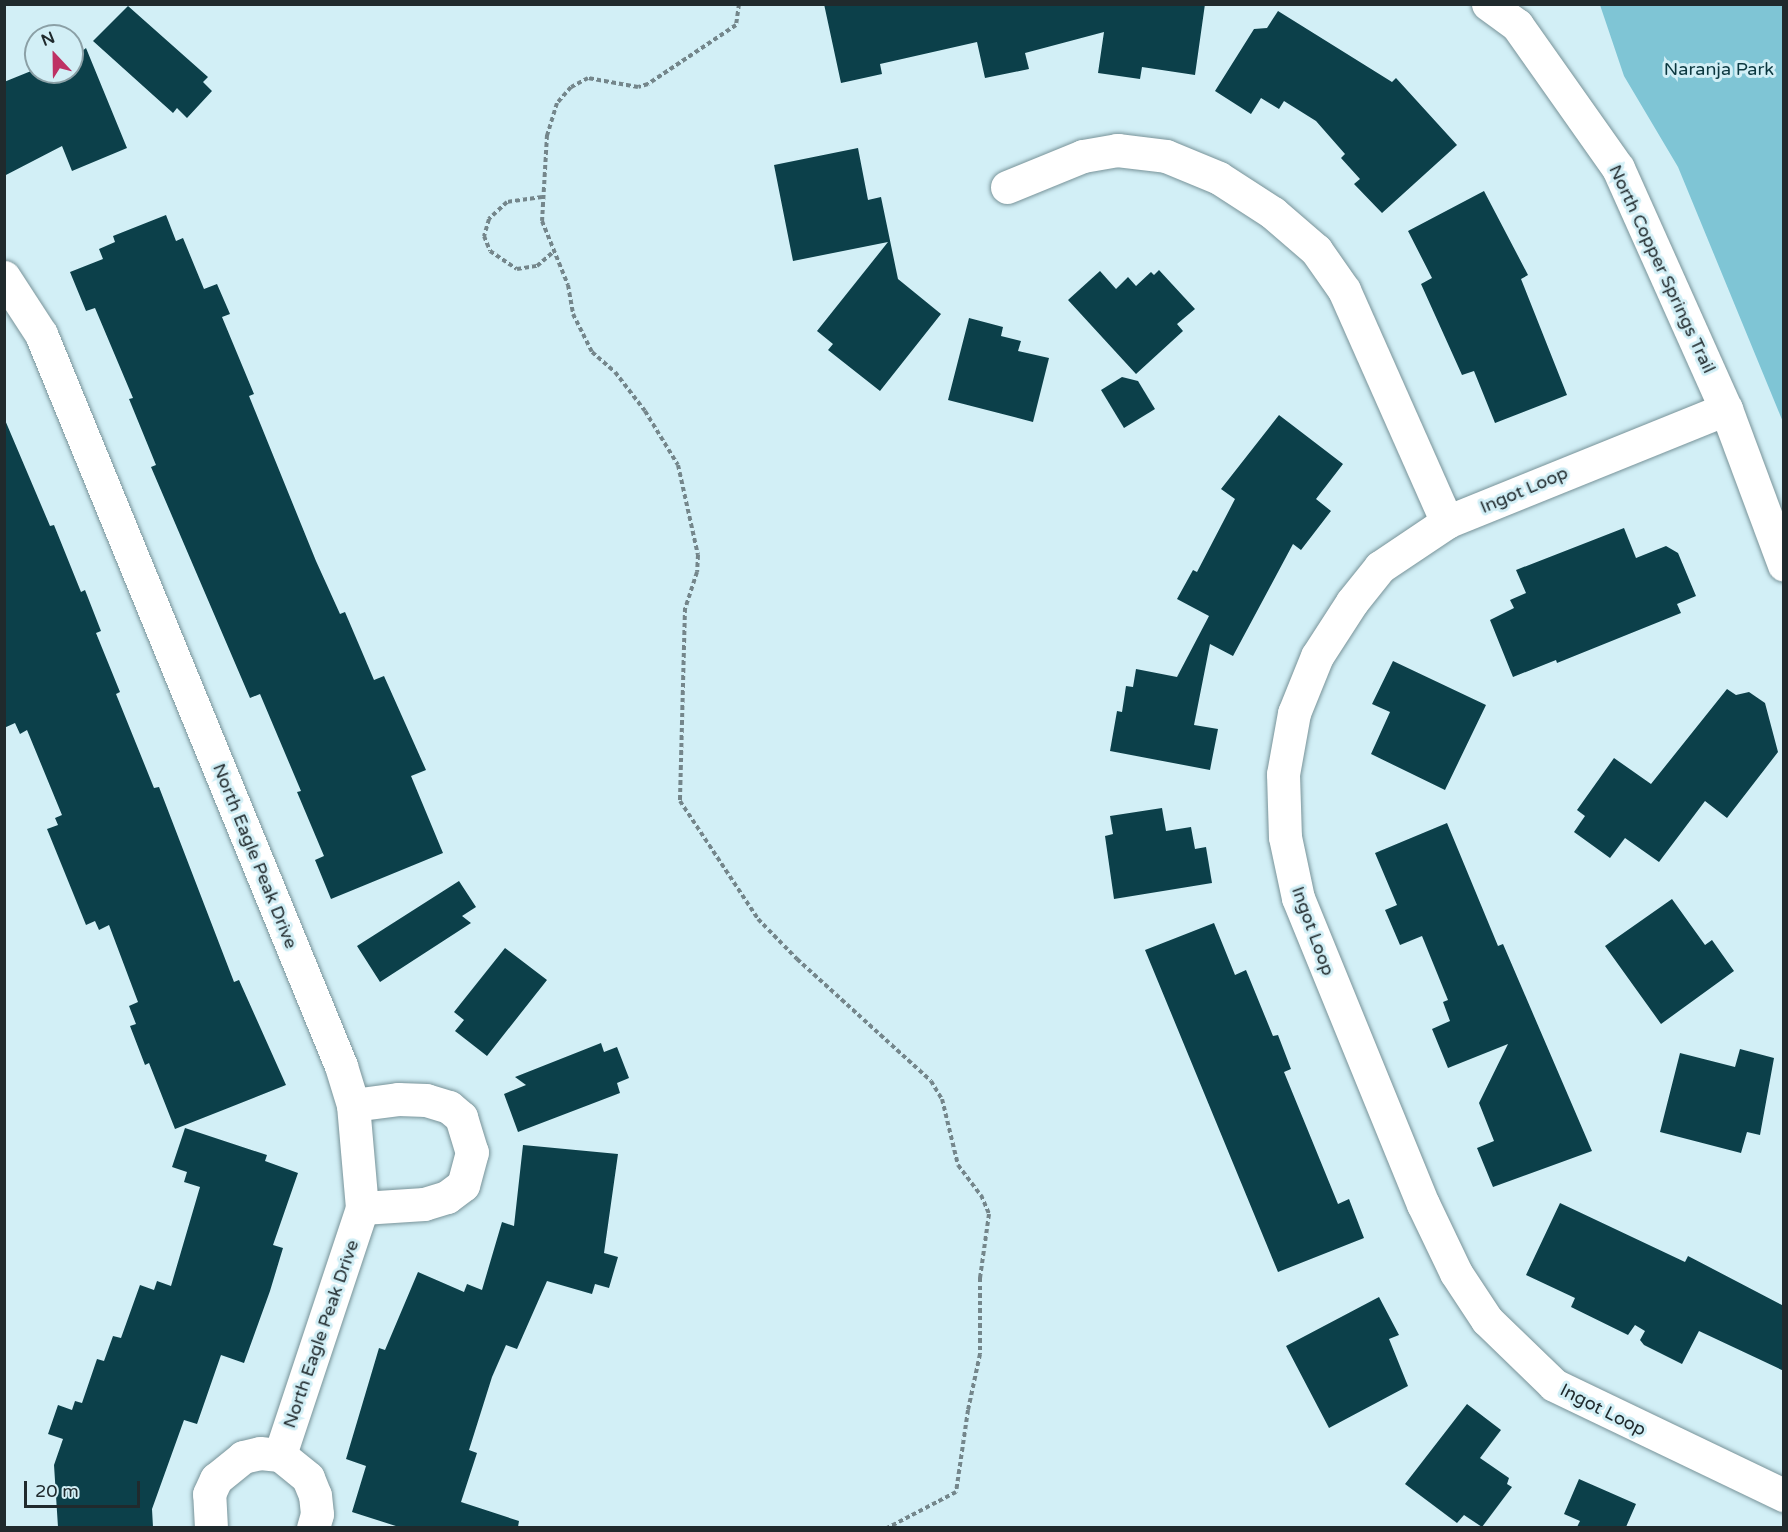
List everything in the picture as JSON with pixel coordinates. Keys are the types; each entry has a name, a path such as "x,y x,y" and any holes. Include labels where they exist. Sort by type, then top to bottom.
{"street":[{"name":"North Copper Springs Trail","path":"1488,4 1517,25 1618,168 1726,409 1784,565"},
{"path":"1007,187 1083,156 1117,150 1166,156 1219,178 1273,213 1316,250 1344,290 1447,522"},
{"name":"North Eagle Peak Drive","path":"4,277 41,334 341,1066 353,1105 362,1208 280,1455"},
{"name":"Ingot Loop","path":"1726,409 1447,522 1380,567 1352,602 1317,656 1294,713 1283,774 1285,837 1298,898 1422,1204 1456,1273 1487,1320 1554,1385 1784,1495"},
{"path":"353,1105 398,1099 426,1100 449,1107 461,1117 472,1152 463,1185 447,1197 424,1204 362,1208"},
{"path":"211,1527 209,1494 228,1466 260,1453 280,1455 308,1478 315,1495 317,1514 313,1527"}],"path":[{"path":"739,4 736,25 648,84 638,87 588,78 571,87 556,103 547,135 542,221 552,253 568,285 573,314 592,352 615,372 645,411 678,465 698,555 697,572 685,608 680,801 758,919 797,960 931,1081 942,1099 958,1165 981,1195 989,1214 980,1278 980,1354 956,1492 887,1527"},
{"path":"542,197 507,202 489,219 484,236 490,250 517,270 537,266 552,253"}],"green space":[{"name":"Naranja Park","path":"1600,5 1783,5 1783,422 1678,167 1624,76"}],"building":[{"path":"824,4 1205,4 1195,75 1142,67 1140,79 1098,73 1104,32 1025,53 1029,69 985,78 977,42 880,64 882,74 841,83"},
{"path":"128,6 208,77 203,82 212,91 187,118 177,108 173,113 93,41"},
{"path":"1278,11 1392,82 1396,78 1457,145 1382,213 1354,184 1360,179 1341,158 1345,154 1316,121 1284,101 1279,109 1261,98 1251,114 1215,91 1254,29 1267,28"},
{"path":"86,48 127,148 72,171 62,146 4,176 4,82 24,74 24,84 84,84 84,50"},
{"path":"858,148 868,200 881,197 898,279 941,314 880,391 828,350 833,344 817,331 888,242 793,261 774,165"},
{"path":"1484,191 1528,275 1521,279 1567,395 1495,423 1474,371 1462,375 1421,284 1432,278 1408,231"},
{"path":"166,215 176,241 183,238 204,289 217,284 230,314 222,317 254,394 249,396 316,561 340,614 345,612 374,680 384,676 426,770 411,776 443,853 331,899 315,860 324,856 297,792 301,791 260,694 250,698 151,467 156,465 129,399 133,398 95,308 86,311 70,272 103,259 99,249 115,242 113,236"},
{"path":"1159,270 1195,309 1177,324 1183,331 1136,374 1068,300 1100,271 1116,289 1128,277 1136,286 1151,272 1154,275"},
{"path":"969,318 1003,327 1001,336 1021,341 1018,351 1049,358 1033,422 948,400"},
{"path":"1122,377 1138,381 1155,409 1124,428 1101,390"},
{"path":"1279,415 1343,464 1316,499 1331,511 1301,550 1293,544 1233,656 1210,644 1194,725 1218,729 1210,770 1110,751 1117,711 1122,712 1126,686 1133,687 1136,669 1177,677 1209,616 1177,599 1193,570 1197,572 1235,499 1221,489"},
{"path":"5,420 50,526 54,525 81,592 85,590 101,631 96,633 120,692 116,694 154,788 159,787 234,982 239,980 286,1085 175,1129 149,1063 145,1065 130,1026 136,1024 129,1006 138,1002 109,925 99,930 95,921 86,925 47,829 58,825 55,818 62,815 27,730 20,734 15,723 4,728"},
{"path":"1624,528 1636,558 1666,546 1678,553 1696,596 1677,604 1681,613 1557,663 1556,660 1513,677 1490,620 1514,608 1510,600 1526,593 1516,570"},
{"path":"1393,661 1486,705 1445,790 1371,754 1390,712 1372,704"},
{"path":"1727,689 1736,695 1749,692 1765,703 1778,752 1727,818 1705,801 1659,862 1625,838 1610,858 1574,832 1585,816 1577,810 1614,758 1651,784"},
{"path":"1162,808 1166,831 1191,827 1195,849 1206,847 1212,883 1114,899 1105,836 1113,834 1110,816"},
{"path":"1447,823 1498,946 1503,944 1592,1151 1493,1187 1477,1148 1494,1141 1479,1103 1508,1044 1448,1068 1432,1029 1450,1021 1443,1002 1448,1000 1422,936 1400,945 1385,910 1397,905 1375,853"},
{"path":"459,881 476,907 462,916 471,923 380,982 357,946"},
{"path":"1672,899 1705,945 1712,940 1734,971 1661,1024 1605,946"},
{"path":"1214,923 1235,975 1246,970 1273,1036 1278,1035 1291,1069 1284,1072 1338,1204 1349,1199 1364,1238 1278,1272 1145,950"},
{"path":"505,948 547,980 487,1056 455,1031 464,1020 454,1012"},
{"path":"601,1043 604,1052 617,1047 629,1078 617,1083 620,1093 518,1132 504,1094 526,1085 515,1077"},
{"path":"1740,1049 1774,1058 1760,1135 1747,1132 1741,1153 1660,1132 1680,1053 1735,1067"},
{"path":"185,1128 267,1155 265,1161 298,1173 273,1245 283,1248 270,1291 244,1363 221,1355 197,1424 184,1420 152,1509 153,1527 58,1527 54,1465 63,1439 48,1434 58,1405 72,1410 75,1401 82,1403 97,1359 104,1361 113,1336 121,1338 140,1285 154,1290 157,1281 171,1286 200,1187 184,1182 187,1172 172,1167"},
{"path":"523,1145 618,1154 604,1253 618,1257 609,1288 595,1284 592,1294 547,1281 517,1349 506,1345 492,1377 469,1450 477,1453 461,1502 519,1521 518,1527 399,1527 352,1512 366,1466 346,1459 379,1348 385,1350 418,1272 464,1292 467,1284 482,1290 502,1222 514,1226"},
{"path":"1560,1203 1685,1262 1688,1256 1784,1306 1784,1371 1699,1331 1682,1364 1644,1345 1640,1340 1645,1331 1635,1325 1628,1335 1571,1307 1575,1298 1526,1275"},
{"path":"1379,1297 1399,1335 1389,1339 1408,1386 1329,1428 1286,1346"},
{"path":"1467,1404 1501,1430 1480,1458 1509,1478 1507,1484 1512,1487 1482,1527 1464,1515 1457,1523 1405,1484"},
{"path":"1579,1479 1636,1504 1626,1527 1577,1527 1580,1521 1564,1514"}]}
